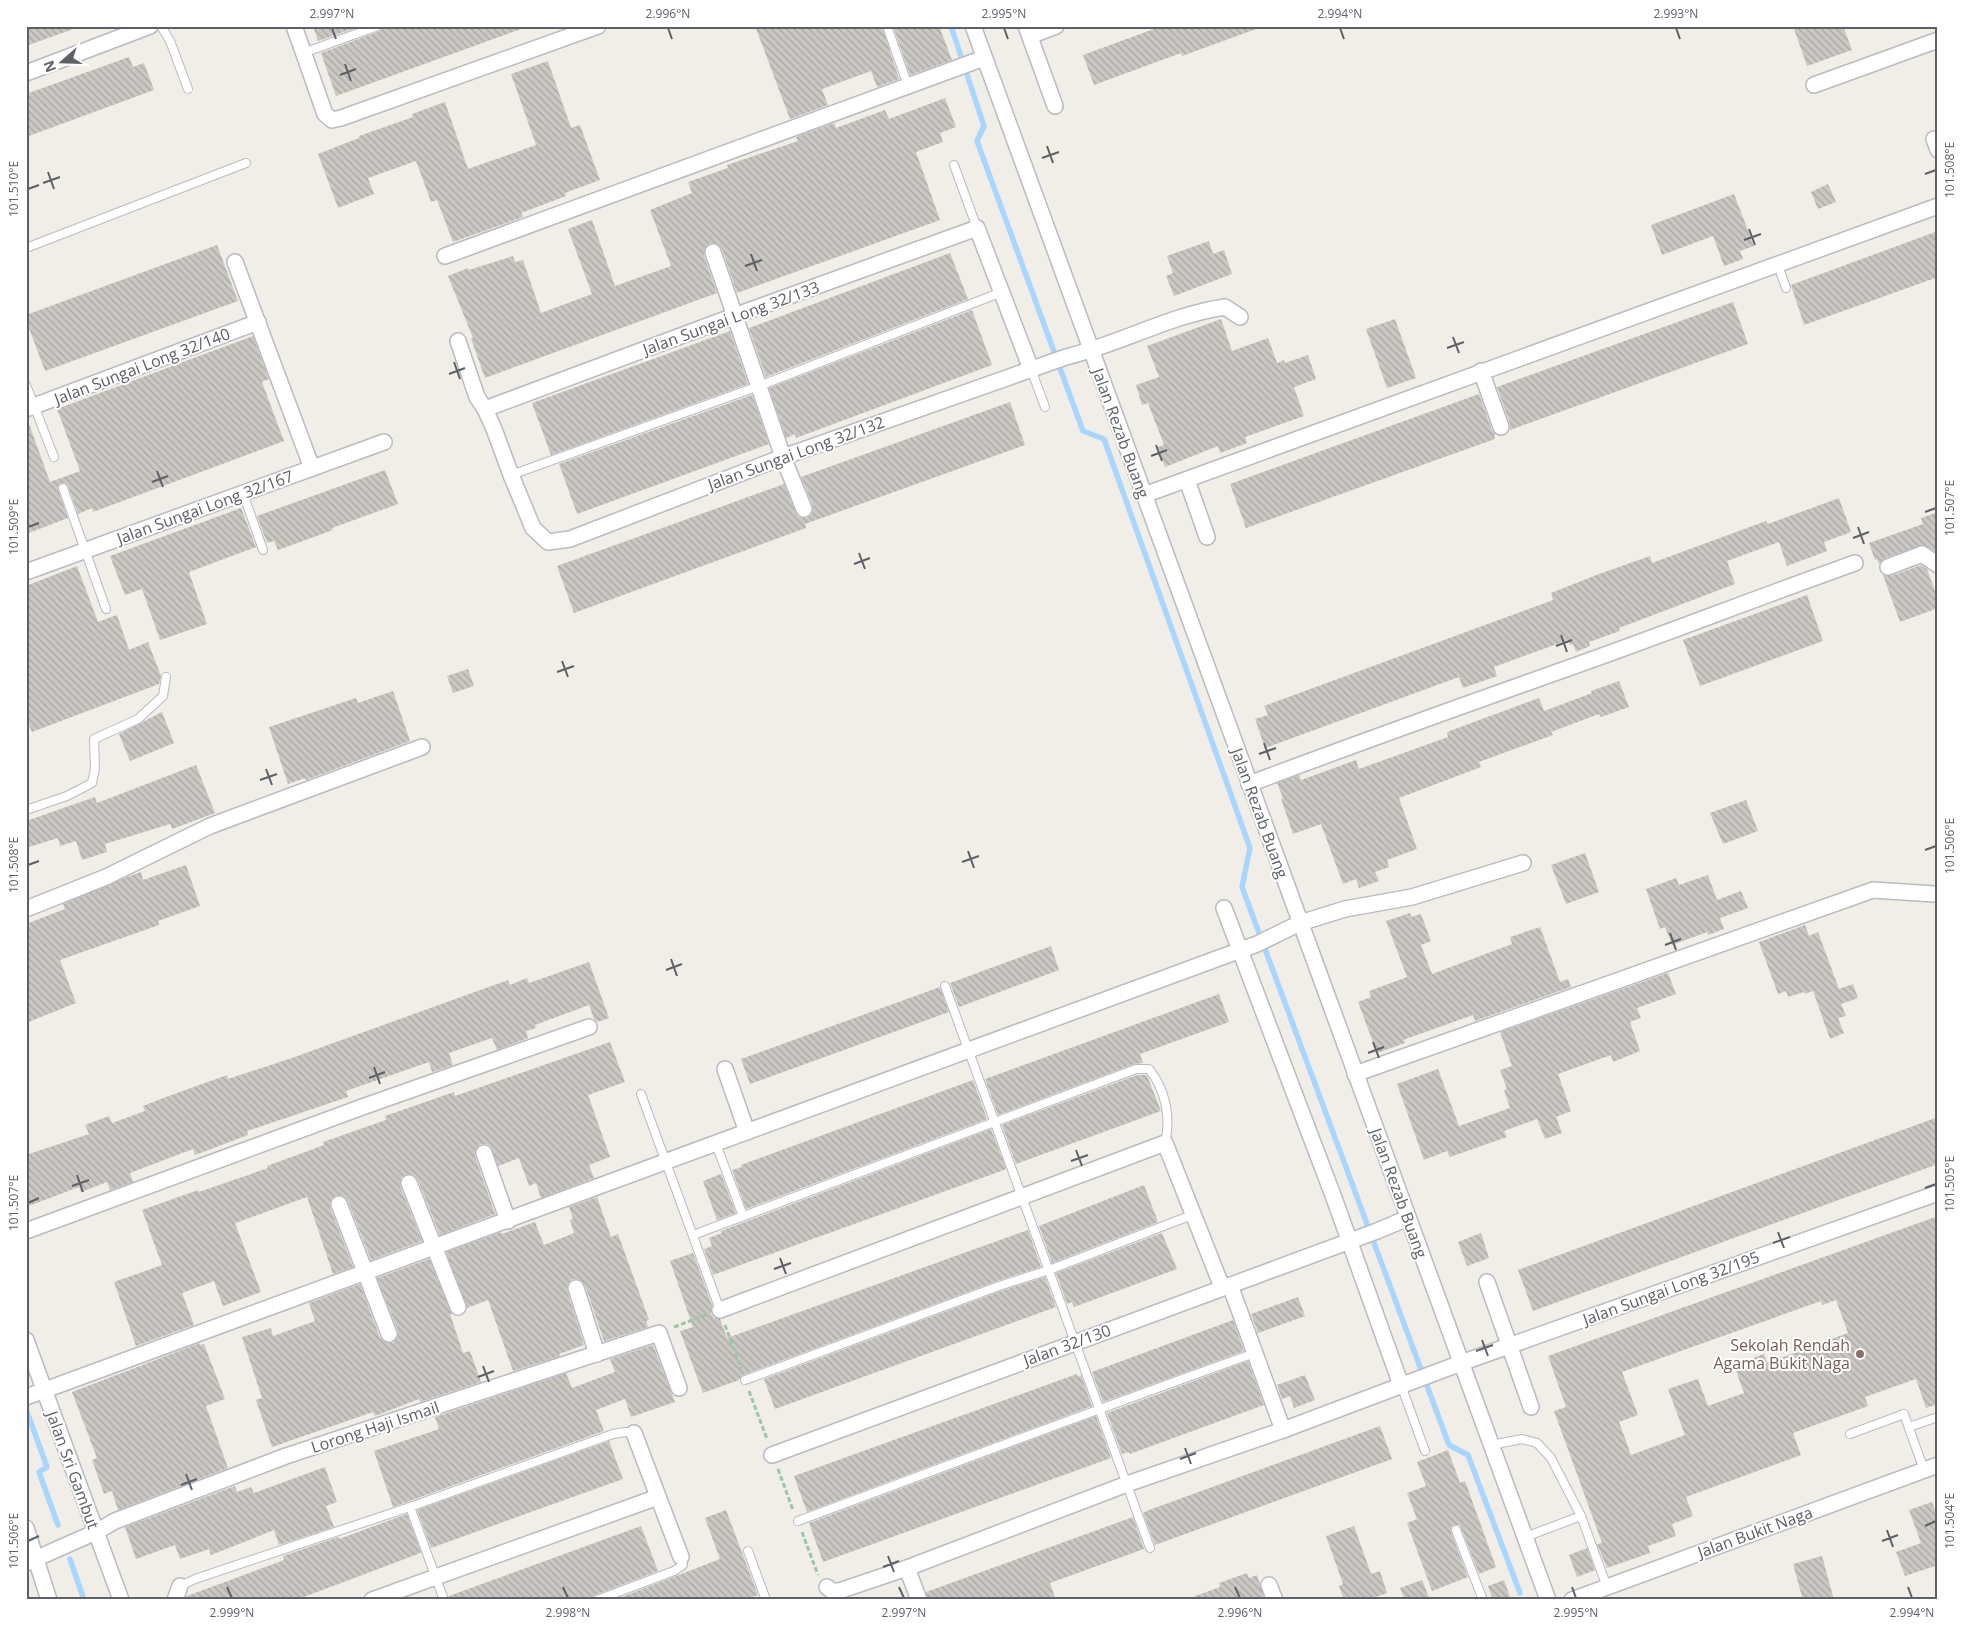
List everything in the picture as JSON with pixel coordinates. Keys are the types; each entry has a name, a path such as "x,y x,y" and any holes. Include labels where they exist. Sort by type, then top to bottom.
{"street":[{"path":"26,73 150,26"},
{"path":"294,26 325,114 332,120 598,26"},
{"name":"Jalan Rezab Buang","path":"973,26 1548,1600"},
{"path":"1055,106 1028,31 1056,26"},
{"path":"1814,85 1938,40"},
{"path":"445,256 984,58"},
{"path":"1144,495 1938,206"},
{"path":"978,228 1002,292 1038,367"},
{"name":"Jalan Sungai Long 32/133","path":"485,409 978,228"},
{"path":"713,252 783,457 804,509"},
{"path":"235,262 312,468"},
{"name":"Jalan Sungai Long 32/132","path":"511,475 533,528 548,542 570,539 783,457 1066,356 1091,351 1204,310 1225,307 1240,317"},
{"name":"Jalan Sungai Long 32/140","path":"30,408 258,322"},
{"path":"458,342 476,397 485,409 494,429 511,475"},
{"path":"1481,371 1501,427"},
{"name":"Jalan Sungai Long 32/167","path":"26,572 384,442"},
{"path":"1187,480 1208,537"},
{"path":"1888,568 1922,554 1938,565"},
{"path":"1249,784 1381,734 1855,563"},
{"path":"26,909 106,876 210,826 422,747"},
{"path":"26,1397 1240,951 1300,923 1345,909 1412,897 1523,863"},
{"path":"1356,1074 1873,890 1934,894"},
{"path":"1224,908 1240,951 1363,1236 1401,1385"},
{"path":"26,1231 365,1106 589,1027"},
{"path":"725,1069 747,1132"},
{"path":"720,1310 1165,1144 1192,1214 1255,1353 1283,1430"},
{"path":"484,1153 508,1220"},
{"path":"409,1183 458,1307"},
{"name":"Jalan Sungai Long 32/195","path":"827,1587 832,1591 839,1591 907,1568 1127,1484 1283,1430 1461,1363 1938,1193"},
{"path":"338,1204 389,1334"},
{"name":"Jalan 32/130","path":"772,1455 1408,1218"},
{"path":"1487,1282 1531,1407"},
{"path":"576,1288 597,1354"},
{"path":"659,1333 679,1388"},
{"name":"Lorong Haji Ismail","path":"32,1561 96,1532 115,1521 286,1456 659,1333"},
{"name":"Jalan Sri Gambut","path":"26,1340 121,1600"},
{"path":"634,1433 681,1557"},
{"name":"Jalan Bukit Naga","path":"1572,1600 1931,1467"},
{"path":"372,1600 658,1497"},
{"path":"26,1528 32,1561 49,1600"},
{"path":"907,1568 919,1600"},
{"path":"1269,1585 1275,1600"}],"lane":[{"path":"161,26 170,41 188,89"},
{"path":"303,53 378,26"},
{"path":"887,26 908,86"},
{"path":"26,248 246,163"},
{"path":"954,165 978,228"},
{"path":"1778,265 1786,288"},
{"path":"511,475 759,386 1002,292"},
{"path":"1038,367 1045,407"},
{"path":"26,385 30,408 54,457"},
{"path":"63,488 106,609"},
{"path":"244,493 263,550"},
{"path":"26,810 67,796 92,783 94,739 138,719 163,696 166,677"},
{"path":"945,986 1150,1548"},
{"path":"693,1235 1136,1069 1148,1069 1156,1078 1167,1112 1169,1126 1165,1144"},
{"path":"641,1094 720,1310"},
{"path":"716,1144 743,1216"},
{"path":"745,1380 999,1286 1049,1270 1192,1214"},
{"path":"798,1521 1099,1408 1255,1353"},
{"path":"1401,1385 1425,1451"},
{"path":"1850,1434 1904,1414 1931,1467"},
{"path":"1909,1427 1938,1417"},
{"path":"177,1593 195,1580 410,1507 614,1434 634,1433"},
{"path":"1491,1445 1522,1439 1538,1443 1551,1458 1581,1516 1606,1587"},
{"path":"410,1507 444,1600"},
{"path":"1525,1537 1581,1516"},
{"path":"1456,1530 1483,1600"},
{"path":"748,1551 766,1600"},
{"path":"596,1600 674,1571 682,1565 681,1557"}],"path":[{"path":"659,1333 720,1310"}],"building":[{"path":"26,26 76,26 76,28 26,46"},
{"path":"313,26 361,26 318,41"},
{"path":"384,26 523,26 524,28 336,96 321,53 380,31"},
{"path":"755,26 882,26 899,79 877,87 871,71 822,89 828,105 790,119"},
{"path":"893,26 939,26 952,60 910,75"},
{"path":"1162,26 1258,26 1259,28 1182,56 1181,53 1094,85 1083,55"},
{"path":"1793,26 1843,26 1852,50 1807,66"},
{"path":"129,57 133,67 144,63 154,90 26,137 26,94"},
{"path":"548,61 571,128 580,125 600,180 565,193 566,196 521,213 523,217 453,242 437,200 431,202 416,161 368,178 374,194 338,208 318,154 359,138 359,136 413,117 412,114 445,102 468,169 536,145 511,74"},
{"path":"945,98 956,127 940,133 943,142 916,152 940,220 737,293 722,249 715,243 710,243 706,246 704,255 717,293 485,378 471,339 473,338 448,276 468,268 469,270 513,256 515,262 523,260 541,313 592,294 568,229 592,220 615,286 671,266 650,210 692,193 688,182 728,168 727,165 798,141 796,137 834,123 836,128 885,110 889,119"},
{"path":"1828,184 1836,202 1818,209 1811,192"},
{"path":"1734,194 1754,246 1740,251 1743,259 1724,266 1713,236 1662,255 1651,225"},
{"path":"1938,231 1938,277 1804,325 1791,285"},
{"path":"1209,241 1213,254 1224,250 1232,274 1174,296 1166,276 1173,273 1167,256"},
{"path":"217,245 238,301 45,371 26,320 26,315"},
{"path":"950,253 968,299 766,377 749,328"},
{"path":"1733,302 1748,344 1510,430 1510,424 1497,387"},
{"path":"972,310 992,365 796,438 795,434 786,438 769,388"},
{"path":"1221,319 1232,351 1268,338 1277,363 1284,360 1285,363 1308,355 1316,379 1294,387 1304,416 1245,437 1247,443 1220,453 1218,446 1165,467 1158,447 1164,445 1148,403 1142,405 1136,385 1159,377 1147,346"},
{"path":"1395,319 1416,378 1387,388 1366,329"},
{"path":"730,331 748,384 551,455 532,403"},
{"path":"253,336 269,379 262,382 284,441 93,512 92,508 78,514 68,486 61,483 58,489 68,518 26,534 26,421 28,421 50,482 80,471 57,409"},
{"path":"1479,394 1492,430 1496,434 1494,435 1495,439 1246,528 1230,484"},
{"path":"752,395 769,444 577,514 559,464"},
{"path":"1010,402 1025,445 805,524 806,528 574,613 557,566 784,484 796,513 799,517 807,518 812,514 813,506 801,477"},
{"path":"385,470 398,504 278,550 274,541 267,543 257,516"},
{"path":"1839,498 1851,532 1824,542 1827,551 1787,566 1779,542 1727,561 1735,584 1619,628 1620,631 1589,642 1590,646 1576,652 1573,644 1570,645 1568,640 1494,667 1497,676 1463,688 1459,677 1265,748 1255,719 1268,715 1264,706 1553,600 1551,593 1599,574 1650,556 1652,563 1766,521 1768,524"},
{"path":"241,508 256,547 189,572 207,624 160,640 142,589 125,595 110,556"},
{"path":"1938,512 1938,553 1923,545 1885,558 1879,564 1877,559 1875,560 1869,543 1923,524 1921,518"},
{"path":"1921,565 1927,569 1938,599 1938,608 1900,622 1883,575 1891,576"},
{"path":"77,566 98,622 117,615 129,650 148,642 161,676 159,684 32,732 26,718 26,586"},
{"path":"1807,595 1823,641 1700,686 1683,640"},
{"path":"468,669 474,686 453,693 447,676"},
{"path":"1619,681 1629,707 1601,717 1599,714 1551,732 1553,735 1479,762 1481,767 1399,798 1417,849 1387,860 1389,867 1375,872 1379,881 1359,888 1356,879 1343,884 1321,824 1293,834 1277,783 1299,775 1301,780 1356,760 1359,769 1448,737 1447,732 1539,698 1544,711"},
{"path":"393,691 410,741 306,780 305,778 288,784 269,727 356,698 358,703"},
{"path":"162,712 174,743 130,761 119,734"},
{"path":"196,765 215,813 172,829 170,824 105,844 107,852 82,860 76,841 60,846 58,838 26,848 26,821 95,797 97,803"},
{"path":"1746,800 1758,831 1723,844 1710,813"},
{"path":"1585,853 1599,892 1566,904 1551,865"},
{"path":"186,865 200,906 158,921 159,925 60,960 76,1003 26,1023 26,924 65,909 63,904 127,877 141,872 143,880"},
{"path":"1708,875 1717,900 1741,891 1748,908 1720,918 1724,929 1708,935 1707,932 1672,945 1665,927 1660,929 1646,889 1676,878 1679,885"},
{"path":"1410,913 1411,917 1421,914 1431,941 1421,945 1432,974 1512,944 1510,937 1540,927 1560,982 1568,979 1571,987 1475,1021 1473,1015 1403,1040 1405,1043 1377,1053 1358,1002 1371,997 1369,991 1407,977 1386,921"},
{"path":"1805,925 1809,936 1818,932 1839,989 1853,984 1858,998 1841,1004 1846,1016 1838,1018 1844,1033 1830,1039 1813,991 1788,997 1786,991 1778,994 1759,942"},
{"path":"1051,946 1059,970 959,1007 950,983"},
{"path":"589,962 609,1018 597,1022 589,1005 535,1025 536,1028 526,1031 528,1038 497,1050 492,1038 449,1053 453,1065 432,1072 429,1062 346,1091 348,1097 247,1131 248,1135 195,1155 193,1149 130,1173 133,1182 110,1190 107,1182 81,1192 79,1187 26,1207 26,1155 89,1134 85,1125 109,1116 112,1123 145,1111 143,1106 166,1097 227,1075 228,1079 289,1059 508,980 510,985 527,978 529,983"},
{"path":"1668,973 1676,994 1637,1008 1641,1018 1630,1022 1640,1051 1613,1062 1611,1055 1558,1074 1571,1111 1556,1117 1562,1133 1545,1139 1537,1119 1504,1131 1507,1137 1450,1157 1447,1151 1424,1160 1397,1084 1438,1069 1459,1126 1510,1108 1504,1090 1507,1089 1500,1070 1512,1066 1500,1032"},
{"path":"940,987 949,1012 750,1084 741,1059"},
{"path":"1219,994 1229,1022 1140,1054 1143,1063 1134,1064 998,1115 985,1079"},
{"path":"610,1042 625,1082 588,1095 610,1157 589,1165 594,1178 541,1198 536,1183 529,1186 519,1158 498,1166 490,1146 480,1144 475,1151 475,1156 495,1214 440,1235 418,1180 414,1175 406,1174 401,1178 400,1186 422,1241 371,1260 348,1201 344,1196 336,1195 331,1199 330,1207 353,1267 333,1274 307,1197 235,1223 261,1292 223,1306 214,1281 182,1293 194,1325 136,1346 114,1282 162,1265 142,1210 268,1168 267,1166 324,1145 323,1142 386,1120 385,1116 454,1092 455,1096"},
{"path":"1137,1075 1146,1075 1148,1078 1161,1111 1016,1164 1002,1125"},
{"path":"973,1080 987,1119 746,1209 732,1170 742,1167 741,1165"},
{"path":"1938,1117 1938,1164 1533,1311 1518,1270"},
{"path":"991,1129 1006,1168 1004,1170 713,1275 704,1249 712,1246 709,1238 722,1233 721,1231"},
{"path":"721,1174 736,1213 717,1220 703,1181"},
{"path":"1144,1185 1158,1222 1052,1263 1039,1226"},
{"path":"597,1197 611,1237 618,1234 649,1320 646,1321 648,1327 604,1341 585,1285 578,1279 573,1279 569,1282 567,1290 584,1345 559,1354 560,1356 513,1371 488,1300 467,1308 446,1252 535,1222 544,1245 574,1233 570,1220 573,1219 569,1207"},
{"path":"1938,1216 1938,1404 1926,1408 1916,1379 1865,1397 1868,1406 1793,1433 1801,1455 1686,1497 1693,1516 1672,1524 1676,1536 1648,1546 1650,1553 1607,1568 1597,1544 1602,1543 1554,1411 1566,1407 1548,1356","holes":["1836,1300 1848,1333 1767,1363 1764,1354 1734,1365 1744,1393 1708,1406 1698,1379 1668,1389 1685,1435 1631,1455 1619,1422 1638,1415 1622,1372 1821,1301 1822,1305"]},
{"path":"1028,1230 1041,1267 997,1281 743,1375 739,1380 703,1393 680,1331 693,1327 670,1261 693,1253 712,1305 711,1314 714,1318 720,1319 727,1338"},
{"path":"1162,1233 1177,1269 1074,1307 1072,1302 1067,1304 1056,1273"},
{"path":"1481,1233 1489,1258 1467,1266 1458,1242"},
{"path":"429,1259 452,1314 450,1314 463,1353 470,1351 481,1382 420,1402 419,1399 375,1416 373,1412 272,1447 256,1400 262,1398 242,1337 271,1328 273,1336 315,1321 309,1303 360,1284 380,1338 387,1343 393,1343 398,1336 398,1331 377,1278"},
{"path":"1045,1277 1056,1307 775,1409 764,1379 1001,1291"},
{"path":"1298,1297 1305,1316 1258,1333 1251,1314"},
{"path":"1233,1320 1244,1351 1103,1402 1092,1372"},
{"path":"200,1343 200,1345 204,1344 225,1399 206,1406 228,1468 118,1510 112,1491 104,1494 92,1460 97,1458 72,1392"},
{"path":"653,1345 675,1402 631,1417 625,1399 596,1410 604,1431 393,1507 374,1451 439,1429 435,1417 566,1373 572,1388 615,1372 610,1359"},
{"path":"1248,1361 1264,1405 1130,1454 1129,1452 1122,1454 1107,1413"},
{"path":"1077,1374 1078,1377 1081,1375 1092,1406 807,1512 794,1476"},
{"path":"1305,1375 1315,1400 1294,1408 1290,1396 1282,1399 1277,1385"},
{"path":"1096,1416 1111,1458 823,1562 809,1523"},
{"path":"1380,1426 1392,1459 1155,1545 1143,1513"},
{"path":"609,1441 623,1479 431,1548 417,1510"},
{"path":"1448,1450 1460,1483 1465,1481 1496,1567 1479,1574 1461,1528 1459,1525 1454,1525 1451,1527 1451,1532 1468,1577 1432,1591 1407,1523 1417,1519 1407,1493 1426,1486 1417,1462"},
{"path":"325,1467 337,1502 326,1506 334,1527 279,1545 274,1530 211,1555 209,1549 180,1559 175,1545 136,1559 125,1527 235,1486 237,1492 251,1487 254,1493"},
{"path":"1932,1502 1938,1519 1938,1565 1905,1576 1896,1552 1921,1543 1909,1510"},
{"path":"726,1510 758,1595 745,1600 614,1600 720,1559 705,1518"},
{"path":"407,1514 421,1552 418,1554 296,1600 185,1600 187,1596 284,1560 283,1556 338,1537 339,1539"},
{"path":"1133,1517 1144,1549 1050,1583 1056,1600 928,1600 926,1592"},
{"path":"641,1526 658,1571 595,1595 591,1600 450,1600 449,1596"},
{"path":"1354,1526 1371,1574 1380,1571 1387,1593 1368,1600 1344,1600 1339,1586 1343,1584 1326,1536"},
{"path":"1587,1548 1595,1570 1577,1577 1569,1555"},
{"path":"1822,1556 1834,1600 1803,1600 1793,1564"},
{"path":"1247,1573 1249,1578 1257,1575 1265,1600 1190,1600 1190,1598 1220,1587 1219,1583"},
{"path":"1422,1580 1430,1600 1405,1600 1400,1588"},
{"path":"1504,1580 1511,1600 1493,1600 1488,1586"}],"waterway":[{"path":"951,26 984,126 977,141 1083,431 1104,439 1250,848 1242,887 1449,1445 1468,1455 1520,1593"},
{"path":"26,1409 47,1467 39,1472 58,1525"},
{"path":"70,1559 84,1600"}],"place":[{"name":"Sekolah Rendah Agama Bukit Naga","path":"1860,1354"}]}
